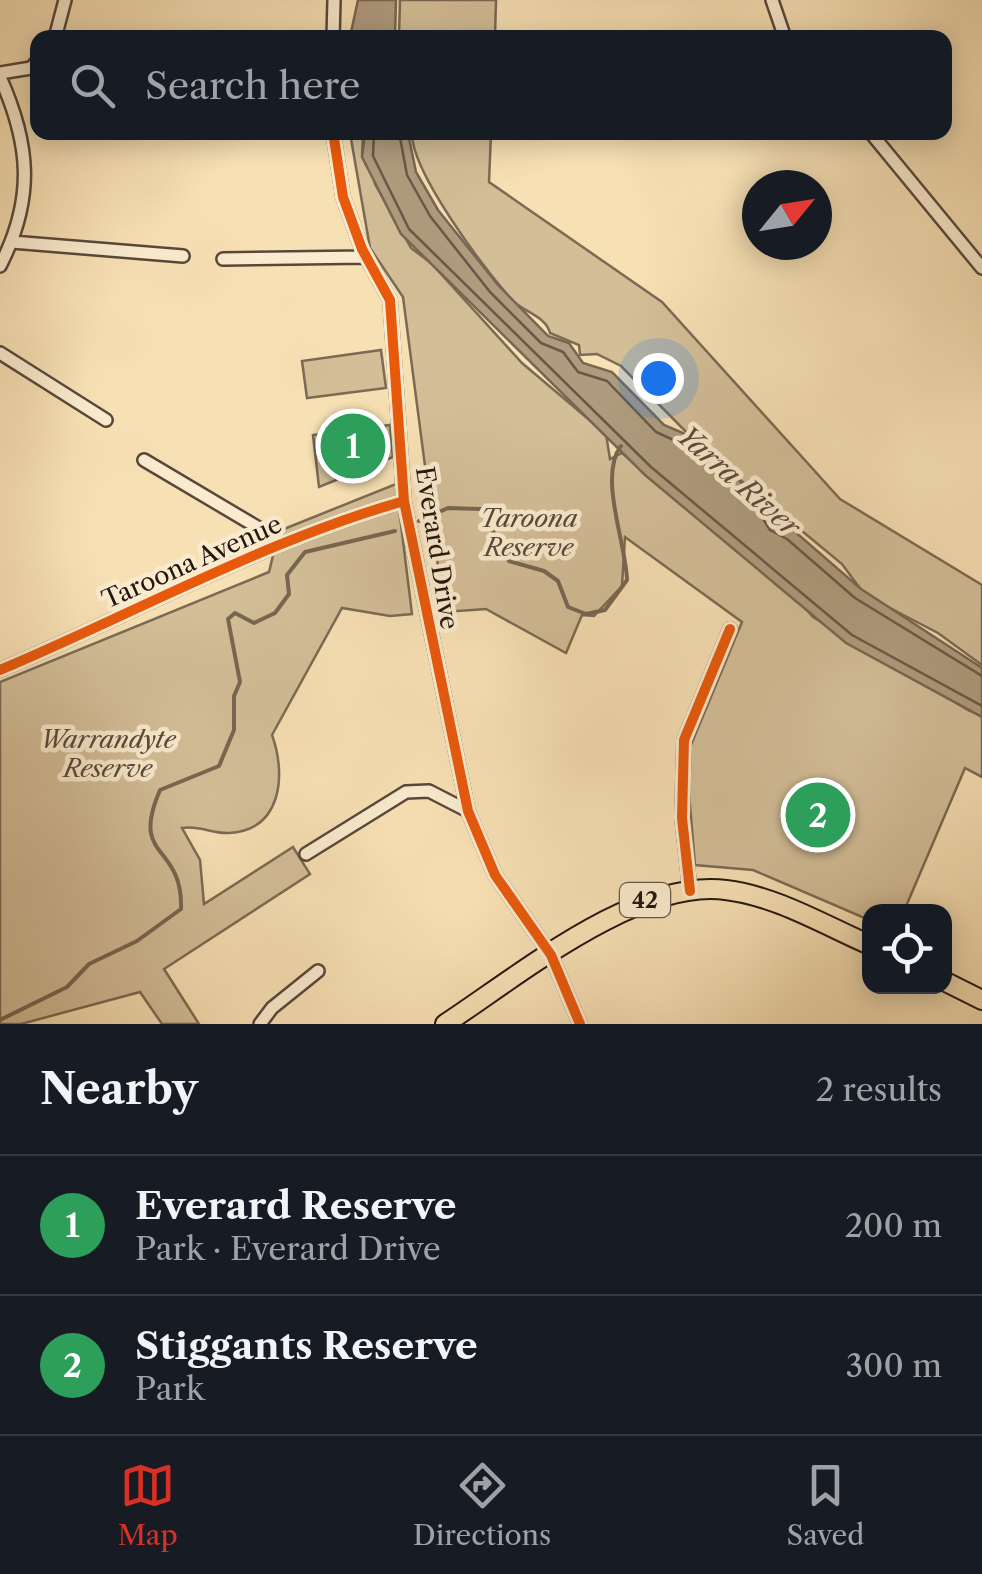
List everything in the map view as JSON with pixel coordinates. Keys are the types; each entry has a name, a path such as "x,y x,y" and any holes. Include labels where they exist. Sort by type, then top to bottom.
{"main road":[{"name":"42","path":"444,1024 646,900 690,891 723,889 756,896 862,942"},
{"path":"952,986 982,1000"}],"street":[{"path":"57,30 64,0"},
{"path":"333,30 334,0"},
{"path":"772,0 782,30"},
{"path":"0,266 12,242 27,185 20,121 0,75 30,68"},
{"name":"Everard Drive","path":"333,140 342,197 366,257 390,300 404,501 468,812 496,875 551,956 580,1024"},
{"path":"877,140 982,268"},
{"path":"12,242 183,256"},
{"path":"222,259 366,257"},
{"path":"0,352 106,420"},
{"path":"144,460 284,542"},
{"name":"Taroona Avenue","path":"0,670 284,542 404,501"},
{"path":"690,891 682,818 684,740 730,628"},
{"path":"306,854 406,792 428,791 468,812"},
{"path":"260,1024 272,1008 318,971"}],"green space":[{"path":"400,0 496,0 495,30 399,30"},
{"name":"Taroona Reserve","path":"351,140 363,140 362,156 375,172 375,184 411,248 431,263 522,363 606,434 610,459 622,453 789,589 813,617 970,711 982,713 982,777 965,768 907,904 862,904 862,917 753,870 695,865 686,757 742,622 625,537 622,586 594,616 582,615 566,653 486,609 444,612 403,297 370,248"},
{"path":"413,140 491,140 489,182 662,302 840,499 982,585 982,665 938,633 865,595 842,564 704,450 621,366 597,354 580,355 579,345 550,333 544,322 511,299 436,194"},
{"path":"381,350 386,388 307,398 302,361"},
{"path":"390,425 393,457 319,487 313,435"},
{"name":"Warrandyte Reserve","path":"396,484 412,614 390,616 342,608 272,735 279,782 270,811 247,829 229,833 182,828 200,860 204,904 293,847 310,874 164,969 199,1024 162,1024 140,992 21,1024 0,1024 0,682 269,572 279,531"}],"water":[{"path":"358,0 396,0 395,30 352,30"},
{"name":"Yarra River","path":"364,140 409,140 416,172 438,210 498,285 548,336 569,343 583,363 612,372 664,425 683,433 765,503 776,522 793,530 861,589 982,668 982,717 846,643 645,475 401,234 362,157"}],"waterway":[{"path":"419,521 448,508 481,509 509,561 544,571 558,581 568,607 586,614 605,610 627,580 612,474 621,446"},
{"path":"0,1020 67,987 89,964 137,941 181,909 174,872 150,829 152,813 160,790 219,766 234,730 234,696 240,682 228,619 235,613 254,623 275,613 289,594 287,575 305,552 395,531"}],"cycle path":[{"path":"334,140 343,197 362,249 390,300 404,501 468,811 495,875 551,955 580,1024"},
{"path":"0,670 250,557 404,501"},
{"path":"690,891 682,818 684,740 730,629"}],"place":[{"name":"Everard Reserve","path":"353,446"},
{"name":"Stiggants Reserve","path":"818,815"}]}
